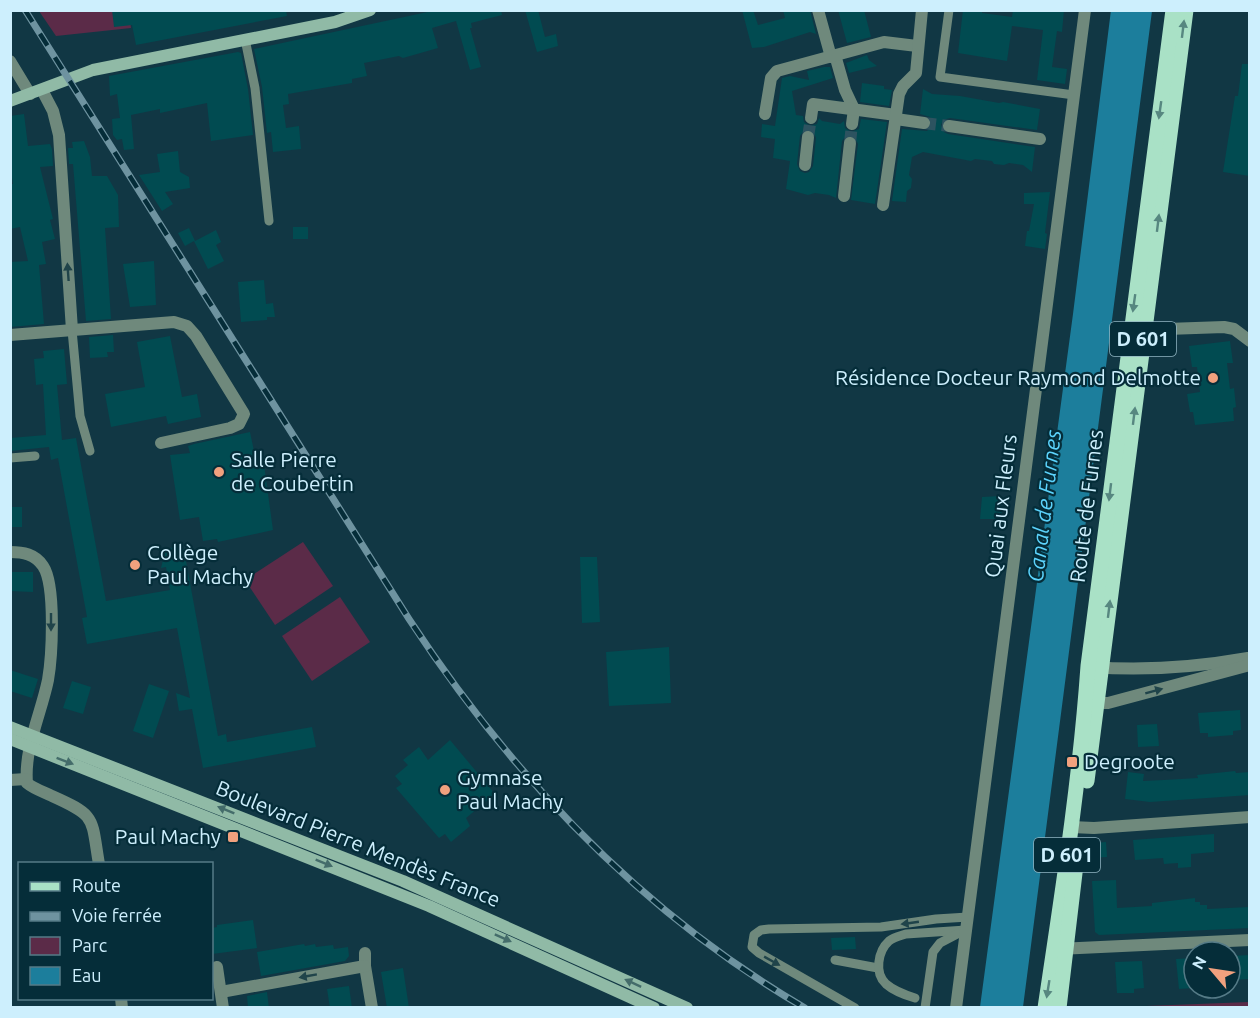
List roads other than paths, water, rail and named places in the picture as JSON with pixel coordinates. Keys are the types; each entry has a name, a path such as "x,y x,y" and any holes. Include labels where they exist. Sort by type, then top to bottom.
{"main road":[{"path":"10,101 93,70 335,22 370,10"},
{"name":"Route de Furnes","path":"1059,1008 1060,949 1138,330 1173,10"},
{"name":"Route de Furnes","path":"1138,330 1186,10"},
{"name":"Boulevard Pierre Mendès France","path":"10,727 31,741 429,906 654,1008"},
{"name":"Boulevard Pierre Mendès France","path":"10,740 31,741 403,881 687,1008"},
{"name":"Route de Furnes","path":"1045,1008 1060,949"}],"street":[{"path":"818,10 845,90 854,109 852,124"},
{"path":"883,205 901,89 916,73 922,10"},
{"name":"Quai aux Fleurs","path":"956,1008 1085,10"},
{"path":"765,114 771,78 774,73 884,42 917,46"},
{"path":"10,61 53,111 59,135 72,330"},
{"path":"811,118 813,104 854,109 924,123"},
{"path":"949,126 1040,139"},
{"path":"805,165 808,137"},
{"path":"844,196 850,143"},
{"path":"10,335 174,322 191,329 241,408 243,417 239,424 230,428 161,443"},
{"path":"1138,330 1224,327 1233,329 1250,341"},
{"path":"10,552 29,554 43,565 49,582 51,601 50,663 46,688 31,741 26,779 28,785 87,814 92,824 99,862"},
{"path":"1095,667 1195,666 1250,658"},
{"path":"1091,703 1108,703 1250,665"},
{"path":"10,780 26,779"},
{"path":"1076,827 1250,817"},
{"path":"1060,949 1250,940"},
{"path":"221,992 365,959 372,1008"},
{"path":"217,967 223,1008"}],"lane":[{"path":"949,10 940,77 1074,95"},
{"path":"245,39 255,88 269,221"},
{"path":"72,330 80,416 90,451"},
{"path":"10,458 35,456"},
{"path":"855,1008 759,953 752,947 754,935 769,928 870,928 968,917"},
{"path":"915,998 885,983 878,968 884,948 891,939 897,936 966,930"},
{"path":"925,1008 933,952 940,943 966,930"},
{"path":"835,960 878,968"}],"water":[{"path":"1111,10 1152,11 1023,1007 980,1007 1073,314"}],"tunnel":[{"path":"808,137 811,118"},
{"path":"924,123 949,126"},
{"path":"850,143 852,124"}],"railway":[{"path":"25,10 409,619 491,733 584,837 635,885 745,970 805,1008"}],"place":[{"name":"Résidence Docteur Raymond Delmotte","path":"1213,378"},
{"name":"Salle Pierre de Coubertin","path":"219,472"},
{"name":"Collège Paul Machy","path":"135,565"},
{"name":"Degroote","path":"1072,762"},
{"name":"Gymnase Paul Machy","path":"445,790"},
{"name":"Paul Machy","path":"233,837"}],"water label":[{"name":"Canal de Furnes","path":"1044,506"}]}
